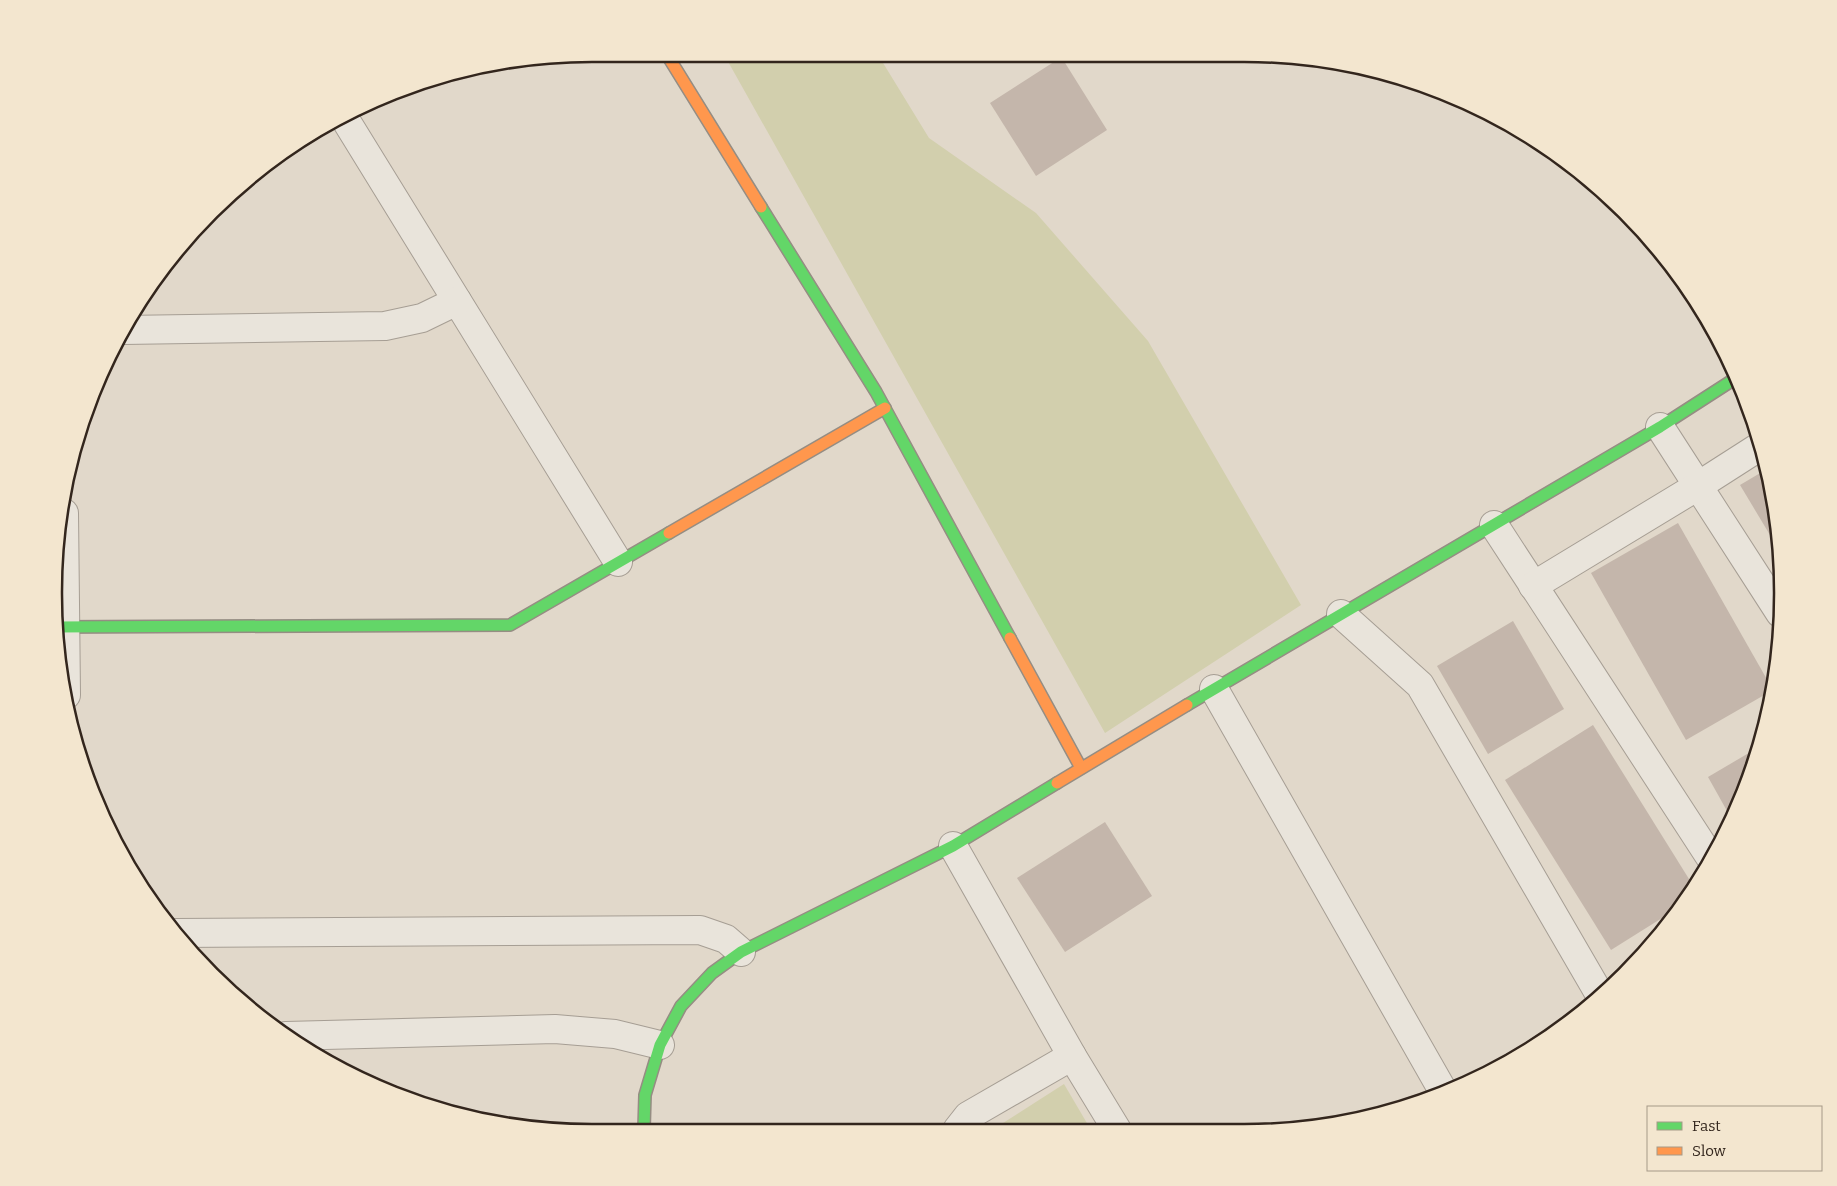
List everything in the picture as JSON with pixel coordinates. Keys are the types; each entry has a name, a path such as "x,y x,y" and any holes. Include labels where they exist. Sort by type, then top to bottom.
{"street":[{"path":"671,62 884,408 1081,768"},
{"path":"347,123 618,562"},
{"path":"133,330 385,326 422,318 456,301"},
{"path":"644,1124 645,1095 660,1045 681,1006 712,973 741,952 953,846 1214,689 1660,427 1730,382"},
{"path":"64,627 510,625 884,408"},
{"path":"1660,427 1774,603"},
{"path":"1533,586 1754,450"},
{"path":"1494,525 1707,852"},
{"path":"1341,614 1420,685 1597,989"},
{"path":"1214,689 1440,1086"},
{"path":"953,846 1072,1056 1113,1124"},
{"path":"186,933 700,930 726,939 741,952"},
{"path":"301,1036 555,1029 616,1034 660,1045"},
{"path":"962,1124 968,1116 1072,1056"}],"shaded area":[{"path":"728,62 882,62 929,138 1036,213 1148,341 1301,605 1105,733"},
{"path":"1064,1084 1087,1124 1001,1124"}],"building":[{"path":"1054,62 1064,62 1107,130 1036,176 990,103"},
{"path":"1760,473 1771,537 1740,485"},
{"path":"1678,523 1767,679 1764,695 1686,740 1591,573"},
{"path":"1513,621 1564,709 1488,754 1437,666"},
{"path":"1593,725 1690,880 1665,916 1611,950 1505,780"},
{"path":"1749,753 1727,811 1708,777"},
{"path":"1105,822 1152,896 1065,952 1017,878"}],"traffic: fast":[{"path":"761,207 876,392 1010,638"},
{"path":"1187,705 1660,427 1730,382"},
{"path":"64,627 510,625 669,533"},
{"path":"644,1124 645,1095 660,1045 681,1006 712,973 741,952 953,846 1057,783"}],"traffic: slow":[{"path":"671,62 761,207"},
{"path":"669,533 885,408"},
{"path":"1010,638 1081,768"},
{"path":"1057,783 1187,705"}]}
